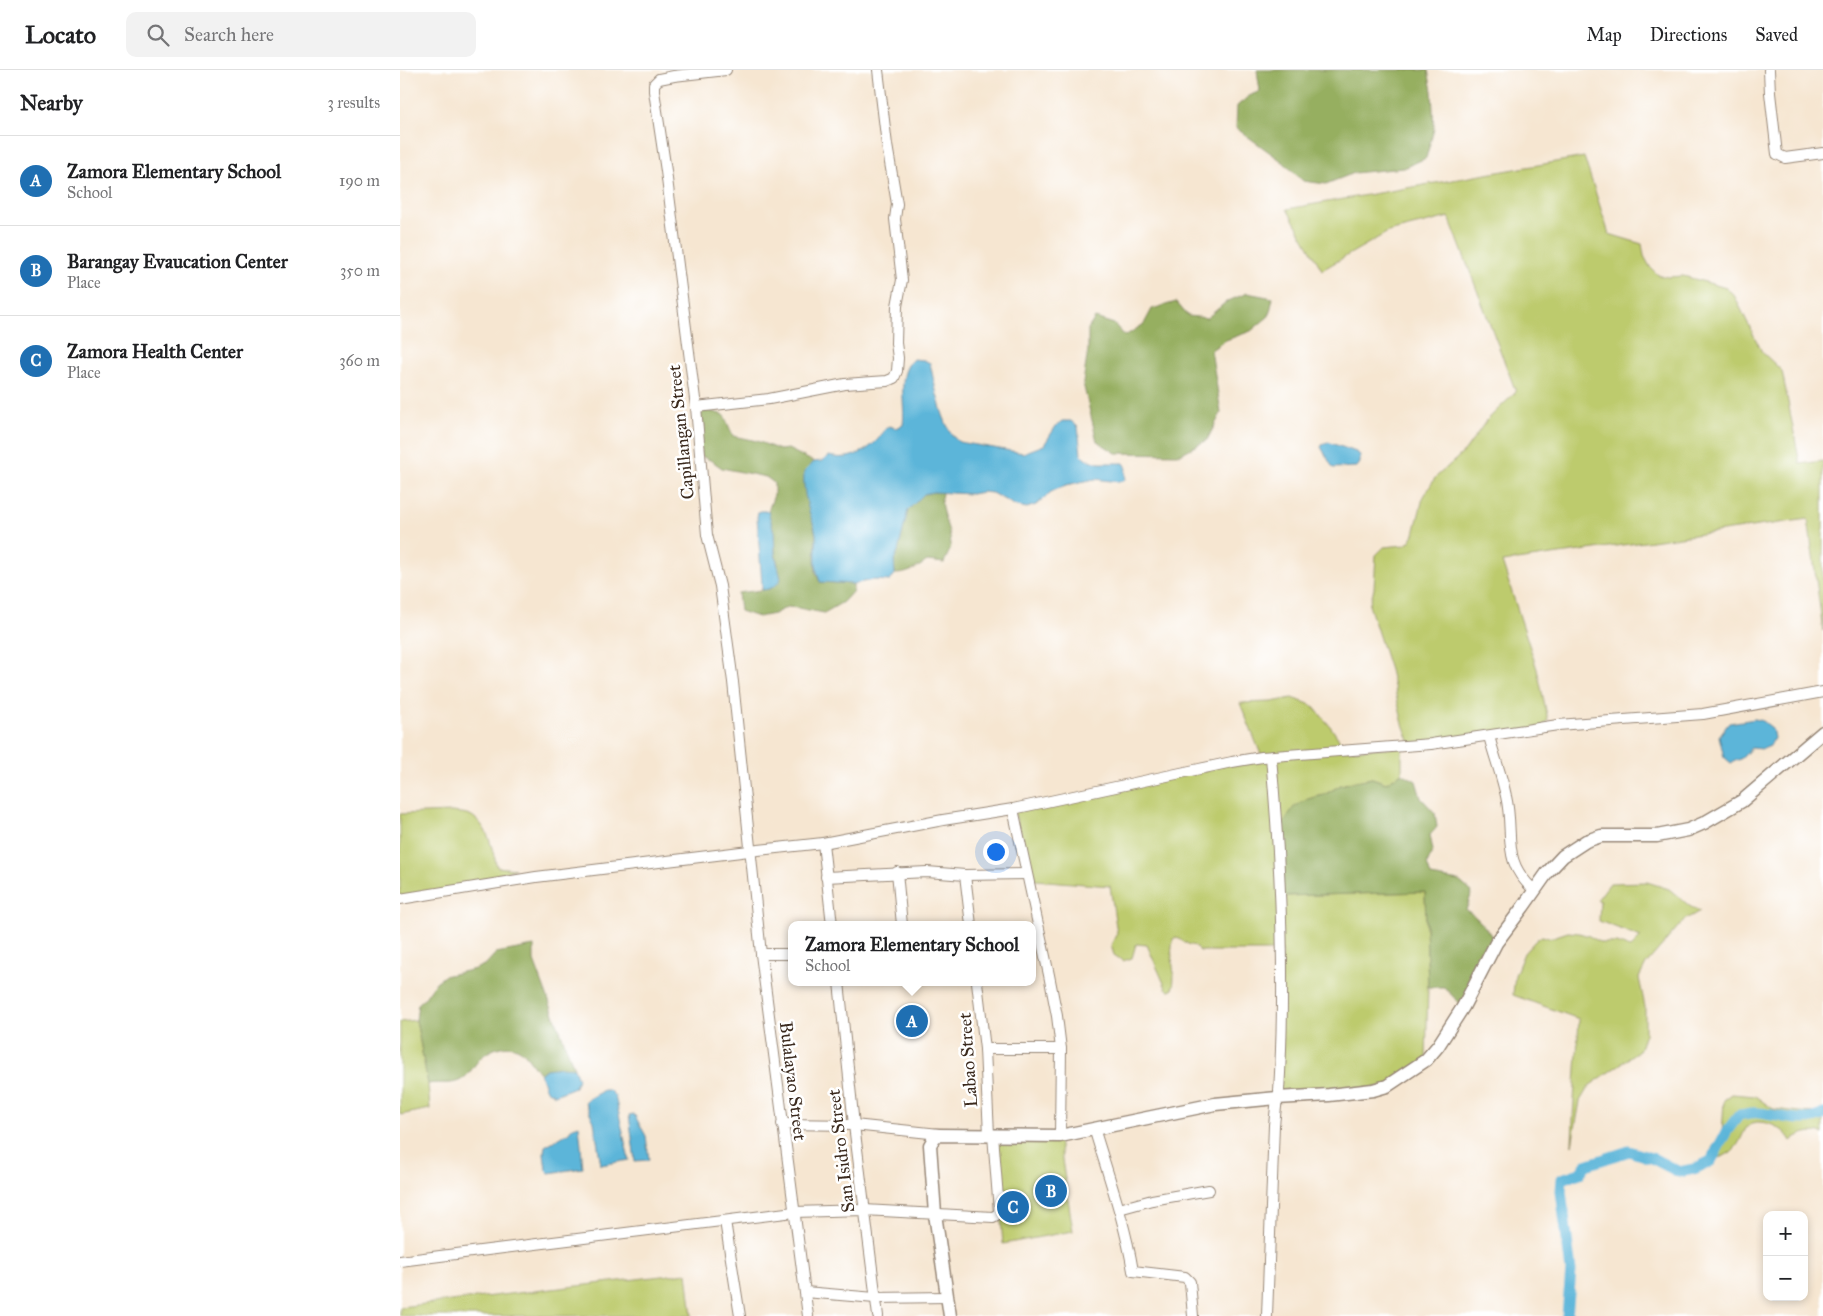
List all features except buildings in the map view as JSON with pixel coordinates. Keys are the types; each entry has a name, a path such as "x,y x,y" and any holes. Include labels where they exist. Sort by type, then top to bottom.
{"main road":[{"path":"950,1316 935,1214 930,1144 932,1138 939,1134 1060,1136 1215,1104 1278,1094 1329,1095 1373,1090 1388,1086 1426,1060 1438,1046 1463,1007 1496,943 1547,873 1564,856 1586,841 1601,836 1658,836 1688,830 1704,823 1742,801 1823,732"}],"street":[{"name":"Capillangan Street","path":"726,70 659,79 654,84 654,90 696,407 707,535 720,586 733,682 750,851"},
{"path":"696,407 769,399 845,384 887,381 896,375 898,358 896,343 897,306 901,291 902,269 895,219 897,204 887,145 878,70"},
{"path":"1769,70 1778,154 1785,158 1823,153"},
{"path":"400,899 536,877 823,843 943,820 1013,809 1232,762 1271,757 1411,746 1558,725 1703,714 1823,692"},
{"path":"1488,736 1506,795 1509,811 1511,852 1523,880 1534,890"},
{"path":"1267,1316 1274,1125 1283,1026 1282,914 1271,757"},
{"path":"1013,809 1049,975 1061,1049 1060,1136"},
{"path":"823,843 831,921"},
{"name":"Bulalayao Street","path":"750,851 782,1124 808,1316"},
{"path":"826,878 927,872 965,875 1026,874"},
{"path":"897,873 902,921"},
{"path":"965,875 971,921"},
{"path":"761,954 788,954"},
{"name":"San Isidro Street","path":"839,986 854,1125 878,1316"},
{"name":"Labao Street","path":"935,1214 990,1217 998,1214 999,1211 978,986"},
{"path":"985,1049 1061,1049"},
{"path":"782,1124 854,1125 939,1134"},
{"path":"1094,1128 1119,1209 1132,1272 1186,1277 1190,1282 1192,1316"},
{"path":"1119,1209 1152,1200 1209,1190"},
{"path":"400,1261 794,1212 864,1210 935,1214"},
{"path":"726,1221 740,1316"},
{"path":"805,1292 875,1298 948,1297"}],"green space":[{"path":"1257,70 1428,70 1432,91 1434,129 1426,158 1403,168 1354,173 1326,184 1303,181 1283,162 1236,128 1237,106 1249,96 1260,91"},
{"path":"1584,157 1609,234 1642,244 1644,256 1650,267 1658,275 1668,277 1683,276 1726,288 1734,295 1762,352 1782,371 1800,464 1823,461 1823,631 1808,519 1502,562 1537,669 1548,720 1543,727 1411,746 1403,724 1390,670 1369,605 1374,589 1376,555 1384,547 1405,545 1410,541 1414,534 1423,498 1435,478 1465,451 1486,421 1516,392 1449,217 1388,232 1322,270 1287,209"},
{"path":"1247,293 1273,298 1269,316 1251,331 1226,340 1211,350 1221,413 1207,440 1180,454 1116,453 1097,441 1083,383 1088,350 1088,329 1095,318 1114,324 1125,336 1144,324 1152,309 1176,302 1188,316 1207,318 1226,302"},
{"path":"696,407 724,415 733,436 757,441 780,450 788,449 814,462 804,472 804,483 816,535 816,573 820,582 853,584 853,591 843,602 824,613 787,607 774,614 758,617 740,611 738,593 770,589 778,564 775,554 774,532 768,511 774,495 774,483 766,477 722,468 701,456"},
{"path":"942,492 943,512 950,537 951,546 944,563 927,561 912,570 895,574 894,560 908,510 924,494"},
{"path":"1292,698 1312,705 1330,726 1346,750 1402,747 1402,773 1386,783 1372,778 1355,781 1341,785 1324,795 1308,799 1282,896 1425,892 1428,987 1426,1060 1387,1086 1277,1098 1282,951 1200,951 1195,946 1174,938 1172,951 1174,983 1172,990 1169,991 1147,945 1136,944 1132,958 1123,961 1114,955 1111,945 1117,933 1110,886 1035,880 1013,809 1262,757 1240,703 1272,702"},
{"path":"1402,773 1416,781 1421,798 1435,813 1437,827 1430,835 1433,851 1427,864 1431,876 1459,881 1472,892 1466,910 1483,925 1496,943 1463,1007 1444,987 1428,987 1425,892 1281,896 1281,826 1294,807 1308,799 1324,795 1341,785 1372,778 1386,783"},
{"path":"452,812 470,815 478,821 489,839 497,867 515,869 446,891 400,899 400,814"},
{"path":"1647,882 1669,889 1691,907 1700,911 1684,920 1646,964 1639,978 1645,1007 1645,1034 1639,1051 1589,1086 1580,1101 1572,1145 1579,1019 1513,995 1515,975 1524,953 1542,936 1550,938 1568,932 1579,933 1601,943 1617,943 1630,948 1641,937 1599,921 1600,901 1597,900 1610,883"},
{"path":"534,946 534,961 574,1068 546,1069 540,1074 518,1048 505,1046 487,1053 459,1081 428,1084 416,1020 418,1004 436,982 444,976 475,969 486,964 496,953"},
{"path":"416,1020 428,1084 430,1109 400,1115 400,1022"},
{"path":"1732,1094 1755,1096 1773,1109 1817,1113 1823,1110 1823,1134 1815,1132 1806,1133 1791,1141 1777,1127 1754,1122 1746,1128 1739,1143 1733,1150 1718,1158 1712,1148 1722,1134 1724,1100"},
{"path":"1058,1134 1073,1231 1003,1244 994,1136"},
{"path":"687,1273 692,1316 400,1316 400,1307"}],"water":[{"path":"913,359 924,360 930,363 948,428 959,442 1023,453 1044,445 1056,426 1062,421 1071,421 1078,427 1081,454 1085,459 1099,463 1124,463 1126,466 1125,480 1119,482 1095,479 1066,485 1051,492 1036,505 1027,508 1016,506 992,493 933,492 924,494 908,510 894,560 895,574 890,581 873,580 853,584 820,582 816,564 816,534 805,496 804,472 814,462 822,461 829,456 843,457 862,452 874,443 889,426 896,428 903,425 903,381 908,366"},
{"path":"1328,442 1360,455 1360,463 1357,467 1333,468 1321,447"},
{"path":"768,511 774,532 775,554 781,579 773,587 762,590 757,517 758,512"},
{"path":"1755,719 1763,721 1772,728 1774,738 1770,746 1763,749 1751,748 1742,758 1731,763 1724,757 1719,736 1729,723"},
{"path":"574,1068 578,1079 575,1087 555,1095 546,1090 540,1074 546,1069"},
{"path":"603,1090 609,1090 615,1096 629,1160 601,1165 594,1122 585,1102"},
{"path":"634,1114 646,1136 649,1160 635,1161 629,1115"},
{"path":"579,1125 583,1168 549,1173 546,1170 545,1146"}],"waterway":[{"path":"1567,1316 1571,1271 1561,1191 1562,1179 1580,1173 1586,1165 1629,1151 1654,1159 1679,1172 1694,1169 1711,1161 1727,1131 1739,1115 1757,1113 1809,1119 1823,1114"}],"place":[{"name":"Zamora Elementary School","path":"912,1021"},
{"name":"Barangay Evaucation Center","path":"1051,1191"},
{"name":"Zamora Health Center","path":"1013,1207"}]}
